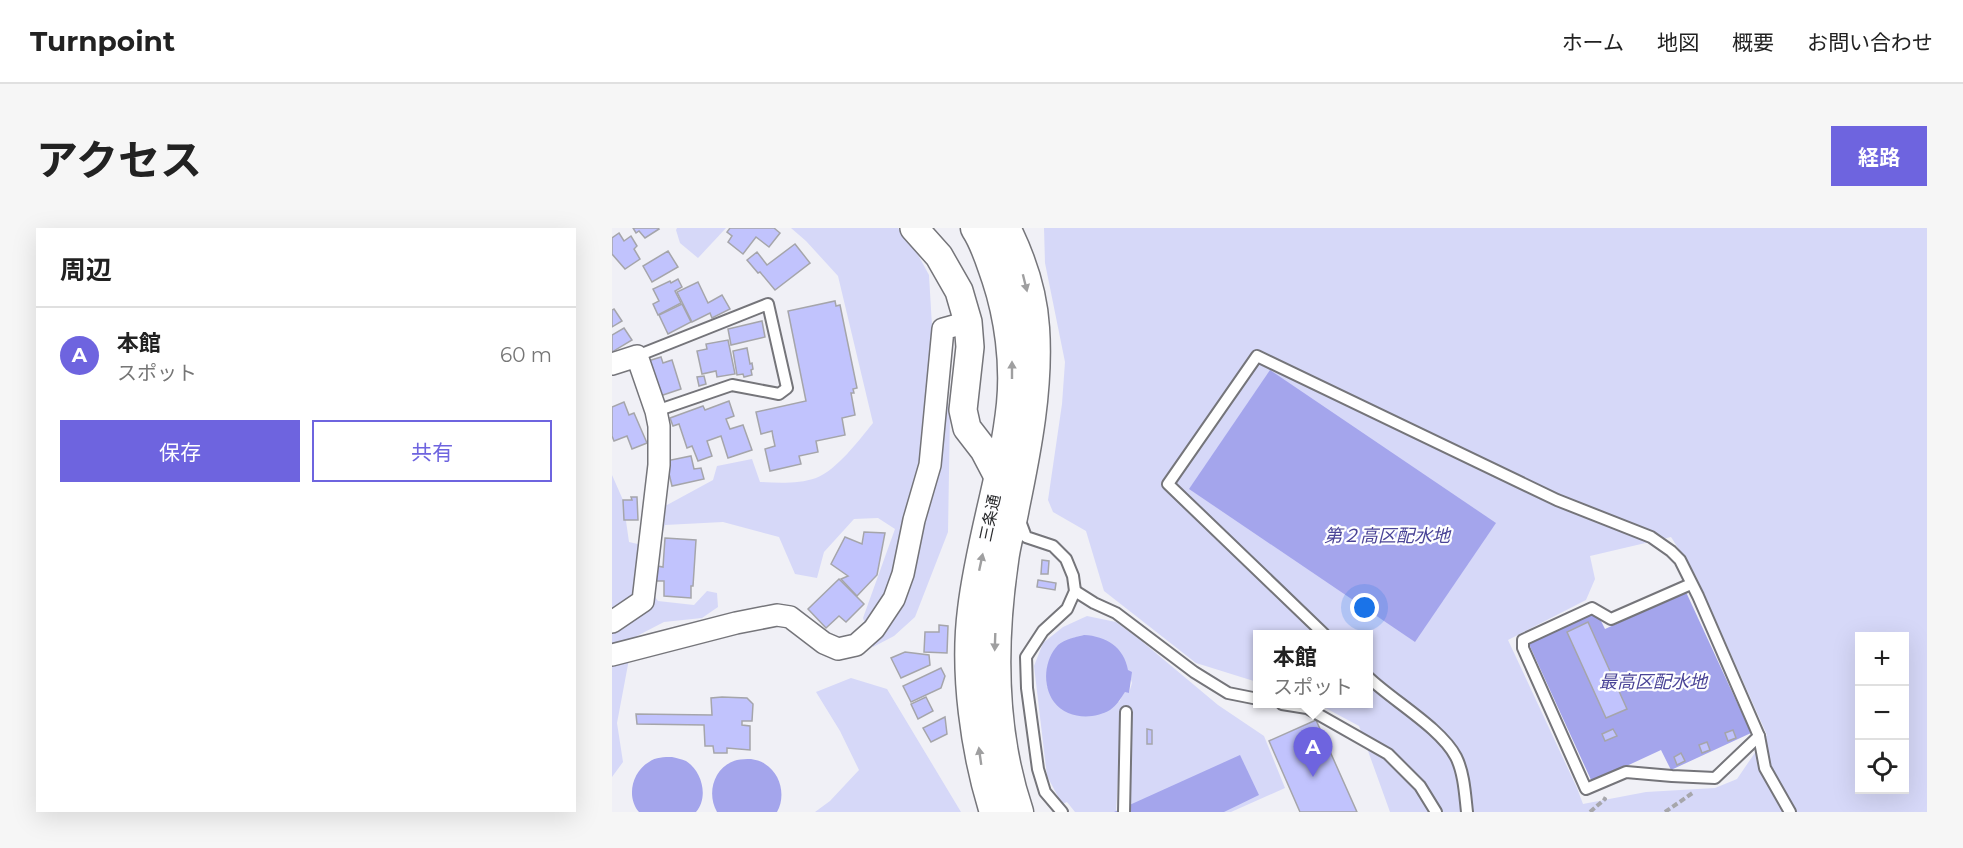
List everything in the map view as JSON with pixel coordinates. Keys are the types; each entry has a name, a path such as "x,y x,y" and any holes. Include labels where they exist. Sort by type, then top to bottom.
{"main road":[{"name":"三条通","path":"976,228 990,256 1005,302 1012,354 1012,403 972,612 972,684 981,764 995,812"},
{"name":"三条通","path":"1005,228 1025,280 1034,326 1035,366 1029,418 1003,559 995,643 996,698 1009,786 1018,812"}],"street":[{"path":"914,228 939,256 959,291 968,322 970,347 963,410 967,428 984,450 1014,507"},
{"path":"612,655 736,623 777,615 790,617 824,643 838,650 856,645 874,629 894,599 903,574 914,520 930,465 943,329 968,322"},
{"path":"612,363 637,356 659,426 659,465 643,601 612,622"}],"lane":[{"path":"637,356 768,304 787,387 778,394 732,385 656,411"},
{"path":"1320,630 1168,484 1257,356 1557,500 1662,543 1680,560 1759,736 1766,768 1791,812"},
{"path":"1014,507 1026,537 1053,546 1066,558 1073,576 1074,591 1067,609 1042,631 1026,657 1038,770 1045,792 1062,812"},
{"path":"1691,584 1611,619 1592,608 1523,640 1522,645 1586,789 1626,772 1715,778 1759,736"},
{"path":"1074,591 1116,613 1194,672 1228,693 1253,698"},
{"path":"1373,681 1439,735 1451,748 1461,774 1467,812"},
{"path":"1307,708 1388,754 1420,786 1436,812"},
{"path":"1124,812 1126,712"}],"path":[{"path":"1665,812 1715,778"}],"shaded area":[{"path":"677,228 726,228 698,258 680,243"},
{"path":"791,228 898,228 910,240 929,275 932,326 950,413 948,532 915,617 894,636 873,647 863,618 895,529 878,518 854,519 824,552 817,578 795,574 779,537 723,522 665,525 657,553 636,571 658,601 694,605 707,591 717,593 718,607 702,618 664,622 633,638 617,723 623,762 612,777 612,475 623,500 629,542 642,545 645,497 667,505 713,480 717,466 752,459 760,482 796,482 816,478 840,462 873,423 838,276"},
{"path":"1044,228 1927,228 1927,812 1390,812 1359,726 1325,708 1373,708 1373,630 1253,630 1253,681 1196,663 1104,591 1086,531 1053,512 1048,500 1062,404 1065,362 1045,263","holes":["1671,537 1696,576 1767,735 1737,779 1715,788 1646,792 1583,804 1508,640 1586,600 1595,579 1590,556"]},
{"path":"1087,616 1116,622 1218,705 1264,736 1285,788 1231,812 1127,812 1132,711 1122,710 1116,812 1075,812 1067,802 1062,804 1047,776 1034,666 1043,643 1063,627","holes":["1084,635 1128,670 1132,683 1129,693 1125,691 1119,702 1047,687 1047,667 1054,652 1066,642"]},
{"path":"851,678 887,689 961,812 815,812 830,801 859,770 840,731 816,692"}],"water":[{"name":"第２高区配水地","path":"1270,370 1496,523 1415,642 1189,489"},
{"name":"最高区配水地","path":"1686,592 1751,733 1671,770 1661,750 1592,782 1528,642 1596,611 1605,629"},
{"path":"1084,635 1107,640 1113,644 1123,655 1128,670 1132,672 1129,693 1125,692 1110,710 1096,715 1080,716 1066,712 1054,702 1048,688 1046,673 1053,651 1058,645"},
{"path":"1240,755 1259,795 1224,812 1114,812"},
{"path":"672,757 692,765 700,778 703,792 700,806 696,812 639,812 632,792 638,772 654,759"},
{"path":"751,759 764,763 778,779 781,799 777,812 717,812 712,789 718,774 729,763"}],"building":[{"path":"633,228 659,229 645,238 639,231 636,233"},
{"path":"730,228 774,228 780,233 769,247 756,237 743,254 728,242 732,236 727,232"},
{"path":"619,233 624,241 631,236 637,246 634,249 640,259 625,269 612,254 612,238"},
{"path":"795,244 810,263 775,290 747,260 757,252 767,265"},
{"path":"668,251 678,267 652,282 643,266"},
{"path":"678,279 682,287 675,291 681,303 658,315 653,304 659,301 653,289"},
{"path":"698,282 708,303 722,295 730,309 712,318 710,313 692,322 677,292"},
{"path":"835,301 836,306 840,305 857,388 853,389 854,393 851,393 855,415 842,418 845,435 816,441 818,452 799,456 801,464 770,471 765,449 775,446 772,431 761,434 756,412 806,401 788,311"},
{"path":"682,304 691,322 668,334 659,315"},
{"path":"614,309 622,321 612,327 612,310"},
{"path":"762,321 765,337 731,345 728,329"},
{"path":"624,328 632,340 612,352 612,335"},
{"path":"728,340 735,374 717,377 716,371 702,374 697,351 707,349 706,344"},
{"path":"747,348 753,369 751,370 752,375 744,377 743,374 737,375 733,351"},
{"path":"661,357 663,363 672,360 681,389 660,396 648,361"},
{"path":"704,376 706,384 699,386 697,377"},
{"path":"729,401 734,416 726,419 730,429 743,425 752,450 728,458 721,436 707,441 712,456 698,461 692,446 687,448 679,424 673,426 670,418 703,406 705,410"},
{"path":"624,402 629,415 634,413 647,443 632,449 627,436 614,441 612,436 612,407"},
{"path":"691,456 694,469 701,468 704,479 672,486 666,461"},
{"path":"631,497 637,497 638,520 624,520 623,500 632,500"},
{"path":"864,532 885,533 877,575 857,596 841,579 848,576 831,564 845,537 862,544"},
{"path":"665,538 696,540 691,598 664,596 664,581 656,581 657,566 663,567"},
{"path":"1042,560 1049,561 1048,574 1041,574"},
{"path":"839,579 864,604 846,622 839,616 826,628 808,609"},
{"path":"1038,580 1056,583 1055,590 1037,587"},
{"path":"1588,622 1627,709 1606,718 1567,632"},
{"path":"939,625 948,626 947,653 924,652 925,632 939,632"},
{"path":"905,652 929,655 930,665 901,678 891,658"},
{"path":"941,668 945,676 941,688 911,702 903,686"},
{"path":"926,697 933,711 918,719 911,704"},
{"path":"711,698 747,698 753,704 752,721 742,721 742,725 750,726 750,750 727,748 727,753 714,753 713,746 705,746 704,725 637,724 636,714 712,715"},
{"path":"945,717 947,734 931,742 923,728"},
{"path":"1316,720 1357,812 1300,812 1269,741"},
{"path":"1147,729 1152,730 1152,744 1147,744"},
{"path":"1613,729 1617,736 1605,741 1602,734"},
{"path":"1733,730 1736,738 1728,741 1725,733"},
{"path":"1707,742 1710,750 1702,753 1699,745"},
{"path":"1681,753 1685,761 1677,765 1674,757"}],"place":[{"name":"本館","path":"1313,777"}]}
